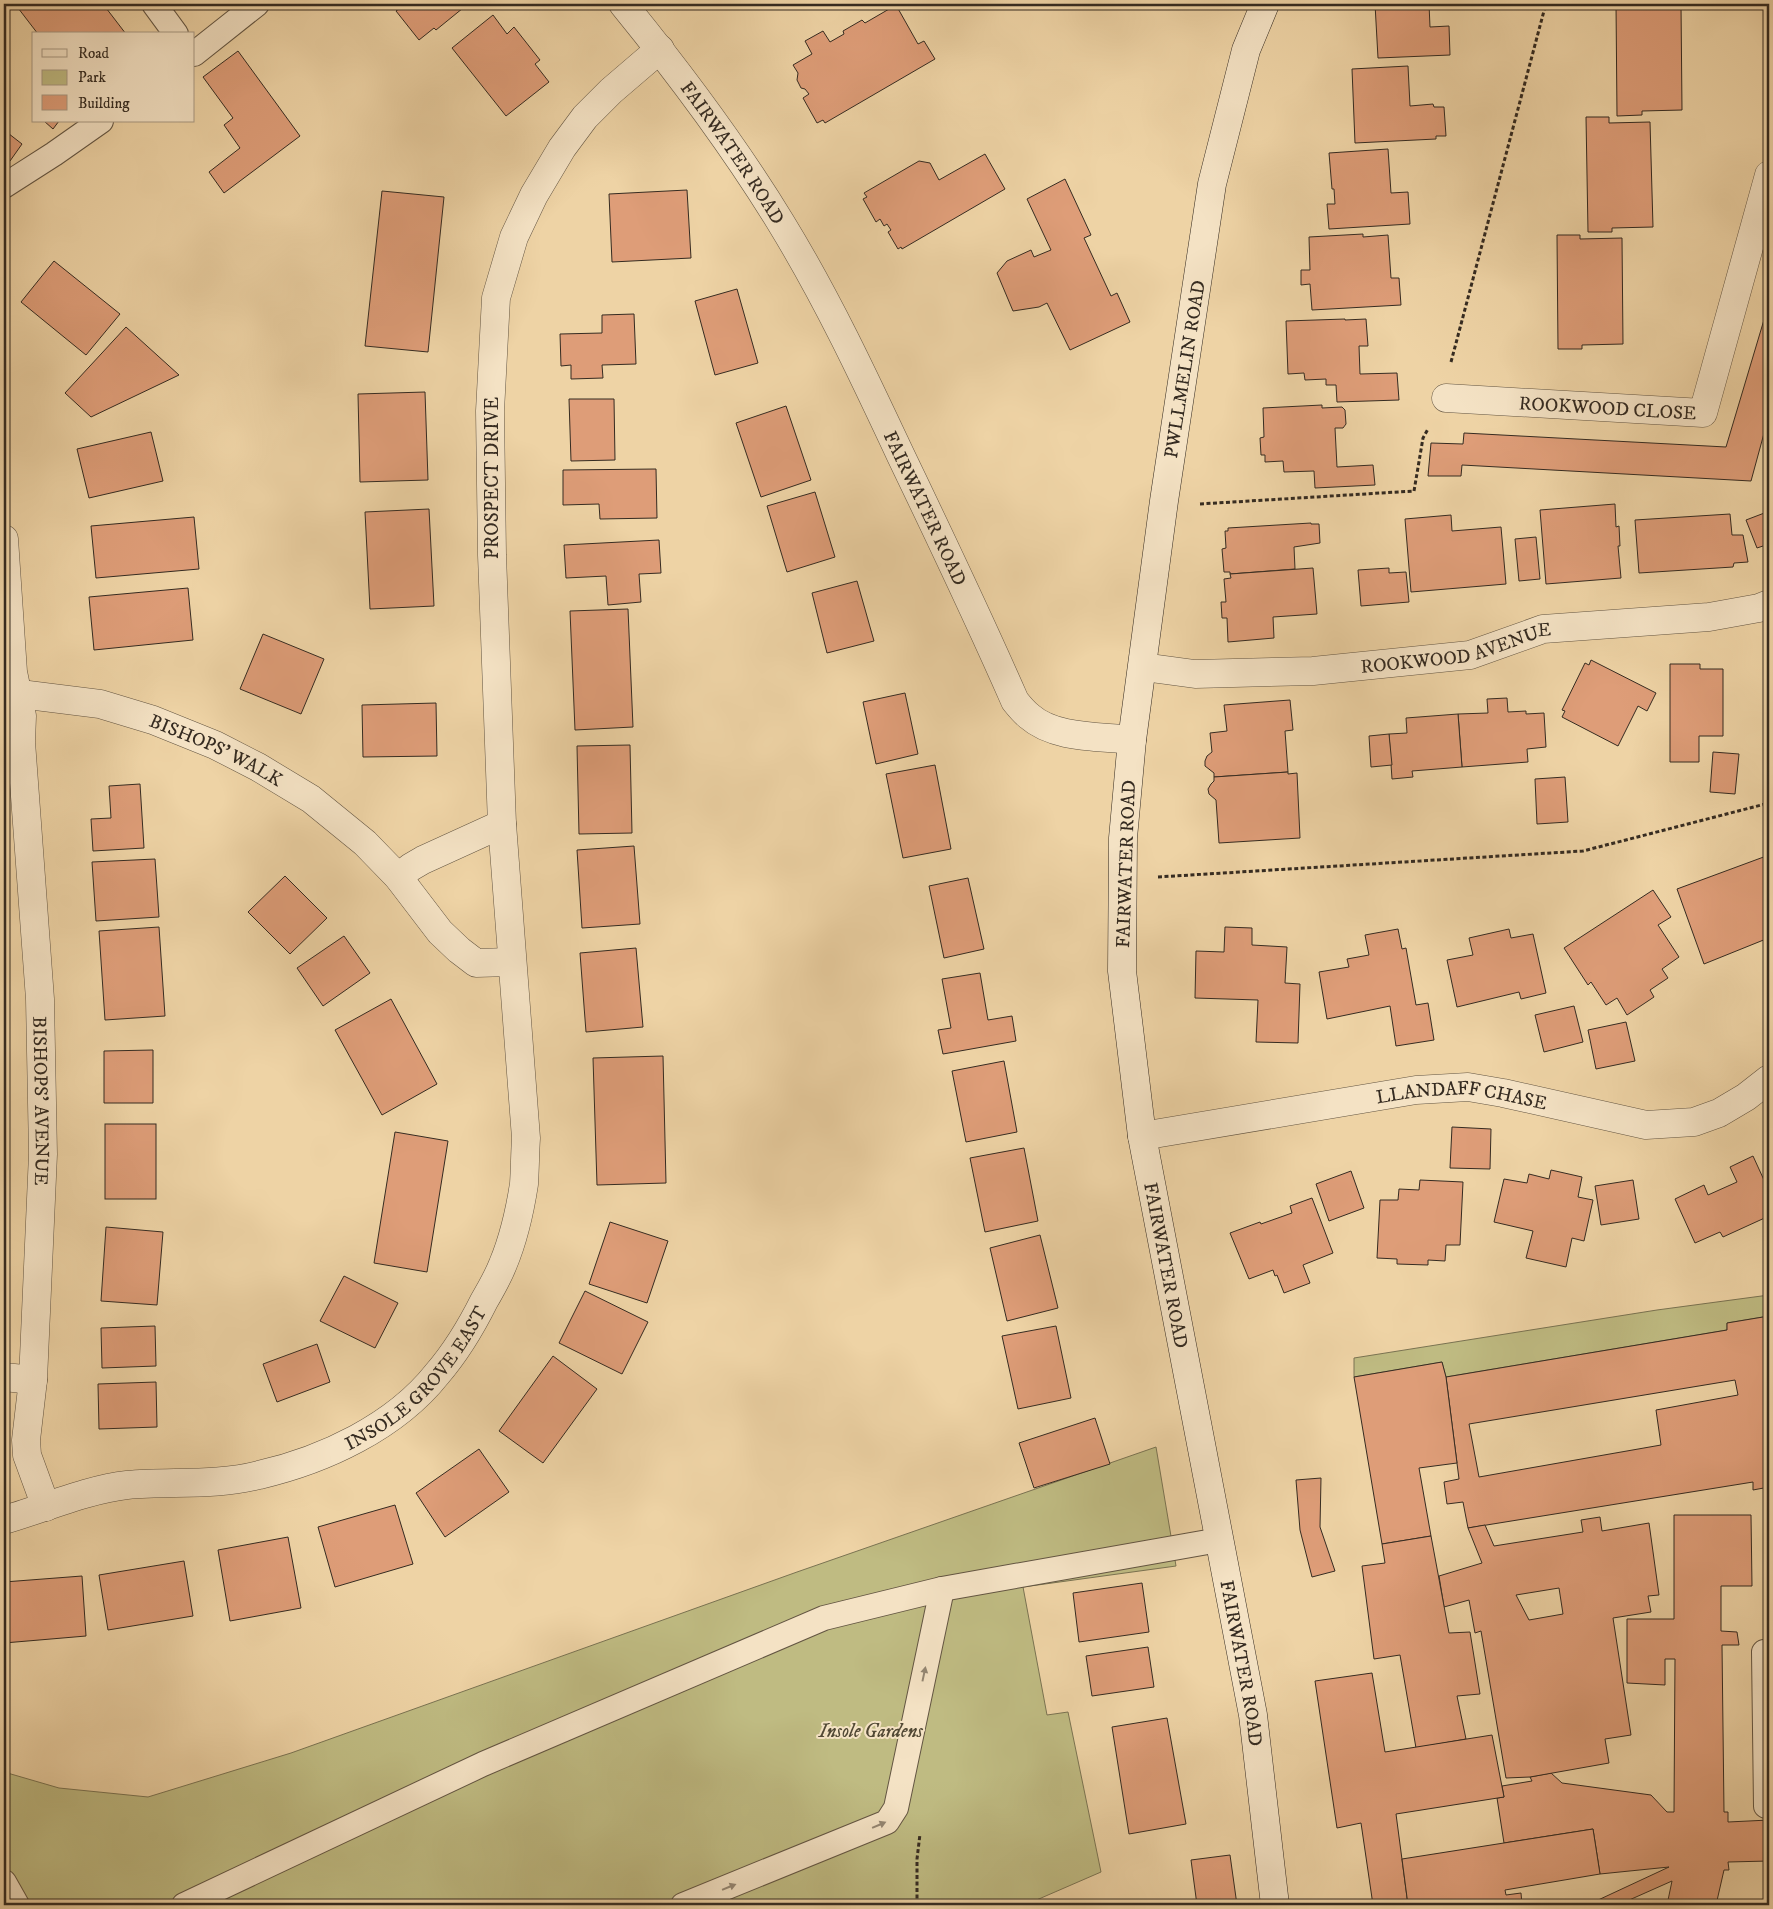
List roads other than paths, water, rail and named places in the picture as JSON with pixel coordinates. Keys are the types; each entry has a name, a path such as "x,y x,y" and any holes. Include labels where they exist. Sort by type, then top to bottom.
{"street":[{"name":"FAIRWATER ROAD","path":"623,4 660,49 750,174 782,224 813,279 851,350 1015,702 1029,716 1044,726 1066,733 1132,740 1123,838 1122,972 1142,1136 1253,1714 1275,1905"},
{"name":"PWLLMELIN ROAD","path":"1132,740 1164,501 1212,184 1246,50 1265,4"},
{"name":"PROSPECT DRIVE","path":"512,962 502,824 492,555 490,411 496,298 514,237 534,195 562,148 585,117 611,91 660,49"},
{"name":"ROOKWOOD CLOSE","path":"1446,398 1703,413 1769,175"},
{"name":"BISHOPS' AVENUE","path":"4,539 13,672 11,692 22,716 21,742 40,990 42,1056 42,1209 33,1380 26,1440 27,1455 46,1507"},
{"name":"ROOKWOOD AVENUE","path":"1143,667 1195,674 1313,671 1470,655 1543,628 1709,617 1759,608 1769,604"},
{"name":"BISHOPS' WALK","path":"11,692 100,704 153,720 215,745 258,767 311,799 365,843 398,876 440,932 476,963 512,962"},
{"path":"398,876 417,864 502,824"},
{"name":"INSOLE GROVE EAST","path":"4,1520 101,1490 118,1487 221,1481 258,1476 294,1465 339,1448 373,1429 400,1410 437,1376 460,1343 503,1264 524,1184 526,1138 512,962"},
{"name":"LLANDAFF CHASE","path":"1142,1136 1416,1090 1468,1087 1646,1125 1694,1122 1719,1112 1739,1101 1769,1079"},
{"path":"4,1377 33,1380"}],"lane":[{"path":"154,4 175,32"},
{"path":"195,53 257,4"},
{"path":"4,186 100,122"},
{"path":"184,1905 211,1900 483,1764 824,1618 942,1589 1219,1540"},
{"path":"683,1905 887,1822 896,1808 942,1589"},
{"path":"1764,1652 1767,1727 1766,1806"},
{"path":"4,1882 17,1905"}],"park label":[{"name":"Insole Gardens","path":"871,1730"}]}
